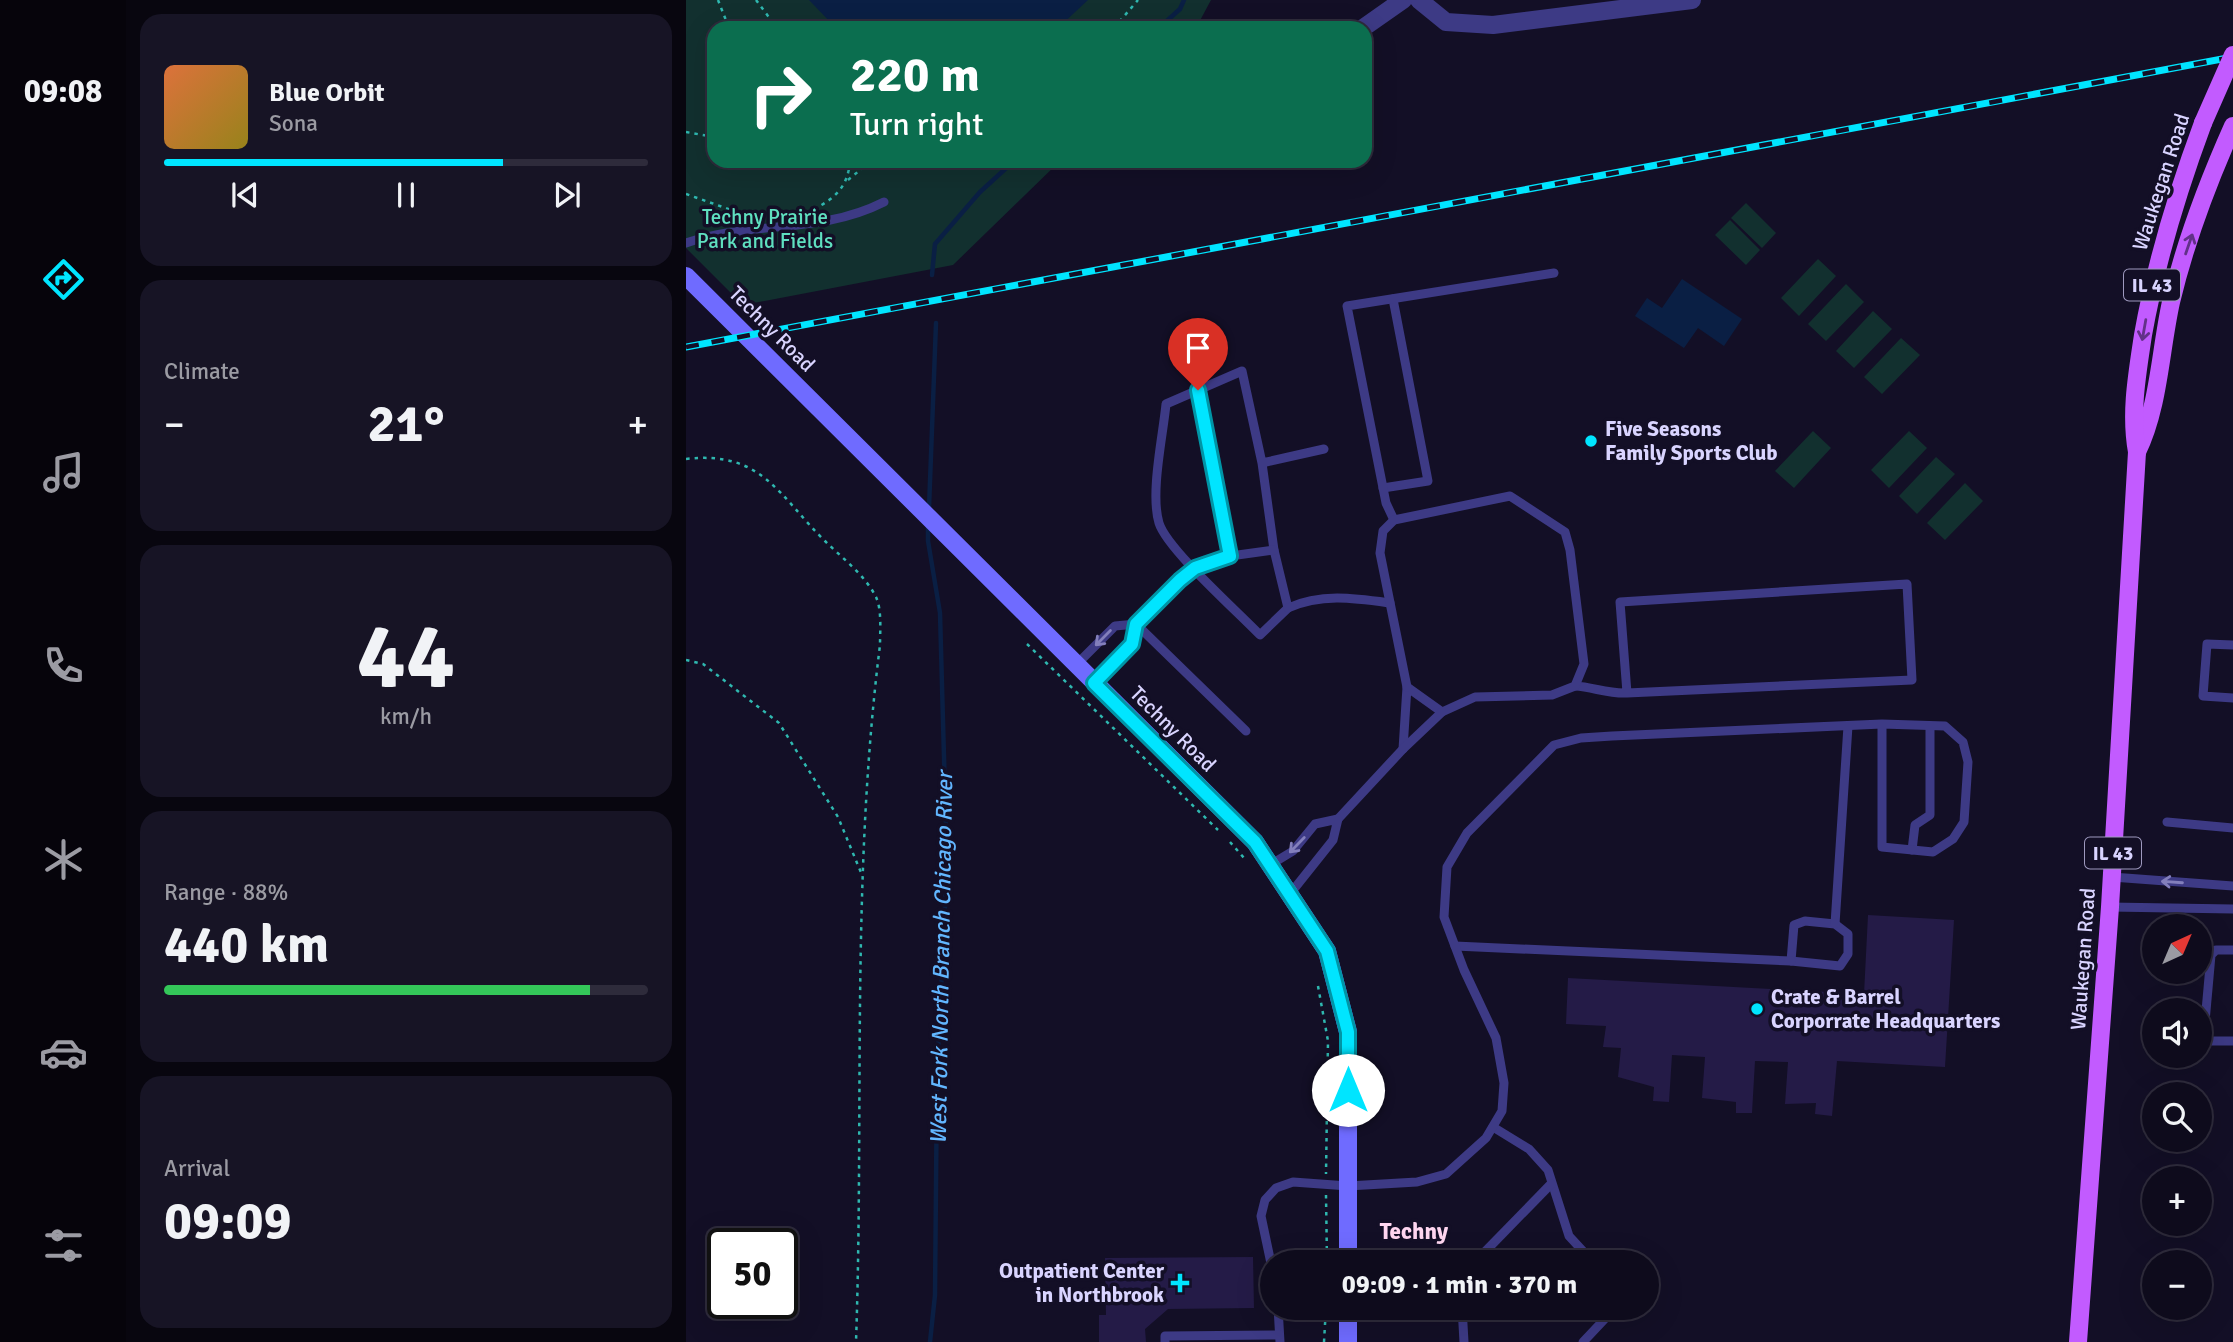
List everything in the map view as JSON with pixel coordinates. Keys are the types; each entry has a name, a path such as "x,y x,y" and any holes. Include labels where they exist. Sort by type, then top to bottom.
{"main road":[{"name":"Waukegan Road","path":"2078,1342 2112,877 2137,452 2132,423 2152,287 2178,191 2203,123 2233,55"},
{"name":"Waukegan Road","path":"2137,452 2149,428 2162,349 2179,276 2232,129"},
{"name":"Techny Road","path":"686,276 1255,842 1261,865 1290,894 1327,951 1348,1032 1348,1250"},
{"path":"1348,1320 1348,1342"}],"street":[{"path":"1372,22 1403,0"},
{"path":"1419,0 1446,22 1493,25 1692,0"}],"lane":[{"path":"686,243 707,235 832,222 858,216 884,202"},
{"path":"1394,520 1383,488 1347,306 1554,273"},
{"path":"1383,488 1428,481 1393,299"},
{"path":"1289,608 1274,551 1262,463 1242,371 1166,404 1158,493 1159,522 1174,548 1260,635 1289,608 1308,599 1347,597 1390,603"},
{"path":"1198,390 1230,556"},
{"path":"1262,463 1324,449"},
{"path":"1403,749 1407,687 1380,553 1382,531 1394,520 1510,496 1565,532 1570,550 1584,664 1575,686"},
{"path":"1094,683 1132,644 1136,624 1195,568 1230,556 1274,551"},
{"path":"1290,894 1334,840 1338,819 1403,749 1442,712 1475,697 1552,695 1575,686 1594,687 1608,694 1912,680 1907,584 1620,602 1627,693"},
{"path":"1076,665 1115,626 1136,624 1246,731"},
{"path":"2233,645 2207,644 2203,696 2233,698"},
{"path":"1407,687 1442,712"},
{"path":"1268,1250 1261,1216 1265,1200 1276,1188 1293,1182 1348,1186 1417,1182 1446,1174 1486,1138 1493,1127 1502,1111 1504,1083 1496,1038 1444,917 1447,867 1467,833 1554,745 1581,738 1612,736 1882,724 1945,726 1963,742 1968,762 1964,822 1953,839 1933,852 1882,847 1882,724"},
{"path":"1835,924 1848,726"},
{"path":"1913,850 1915,825 1930,815 1930,726"},
{"path":"1261,865 1293,851 1315,824 1338,819"},
{"path":"2167,822 2233,828"},
{"path":"2112,877 2233,886"},
{"path":"2110,906 2233,909"},
{"path":"1455,946 1791,961 1840,966 1849,954 1849,934 1835,924 1805,921 1794,925 1791,961"},
{"path":"2233,950 2216,950 2211,955 2204,1033 2211,1041 2233,1041"},
{"path":"1493,1127 1529,1149 1548,1170 1569,1236 1582,1250"},
{"path":"1487,1250 1551,1184"},
{"path":"1165,1342 1165,1336 1280,1338 1279,1320"},
{"path":"1463,1320 1464,1342"},
{"path":"1583,1342 1604,1320"}],"path":[{"path":"718,0 726,21"},
{"path":"756,0 772,21"},
{"path":"1120,21 1138,0"},
{"path":"686,132 707,136"},
{"path":"849,180 850,168"},
{"path":"810,211 832,201 863,168"},
{"path":"686,194 737,212 774,215"},
{"path":"686,459 711,456 737,461 763,474 845,559 877,598 880,645 859,950 862,1122 856,1342"},
{"path":"1027,645 1219,831"},
{"path":"686,660 702,664 779,723 838,817 863,878"},
{"path":"1228,840 1261,865"},
{"path":"1317,982 1328,1041 1326,1250"},
{"path":"1324,1342 1325,1320"}],"green space":[{"name":"Techny Prairie Park and Fields","path":"686,0 1211,0 1200,21 707,21 707,168 1053,168 953,265 743,305 686,248"},
{"path":"1746,203 1776,233 1762,248 1731,218"},
{"path":"1730,220 1760,250 1746,265 1715,235"},
{"path":"1818,259 1836,276 1799,316 1781,298"},
{"path":"1846,284 1864,302 1826,341 1808,324"},
{"path":"1873,311 1892,329 1854,368 1836,351"},
{"path":"1901,338 1920,355 1882,394 1864,377"},
{"path":"1813,431 1831,448 1794,488 1775,471"},
{"path":"1909,431 1927,448 1889,488 1871,470"},
{"path":"1936,457 1955,474 1917,514 1899,496"},
{"path":"1965,483 1983,501 1945,540 1927,523"}],"water":[{"path":"809,0 1088,0 1066,21 829,21"},
{"path":"1682,279 1742,319 1724,346 1698,328 1684,348 1635,316 1647,298 1662,308"}],"building":[{"name":"Crate & Barrel Corporrate Headquarters","path":"1868,915 1954,920 1945,1067 1837,1061 1832,1116 1815,1114 1816,1103 1785,1104 1788,1062 1755,1061 1752,1113 1736,1113 1736,1102 1702,1098 1705,1057 1672,1055 1669,1102 1653,1101 1654,1087 1618,1077 1621,1048 1603,1047 1606,1026 1566,1024 1568,978 1864,994"},
{"name":"Outpatient Center in Northbrook","path":"1253,1257 1254,1308 1168,1309 1145,1329 1146,1342 1099,1342 1099,1315 1106,1315 1105,1258"}],"waterway":[{"name":"West Fork North Branch Chicago River","path":"1167,21 1180,9 1184,0"},
{"name":"West Fork North Branch Chicago River","path":"932,275 935,244 980,192 1006,168"},
{"name":"West Fork North Branch Chicago River","path":"929,508 936,323"},
{"name":"West Fork North Branch Chicago River","path":"928,523 928,541 940,613 947,865 937,1074 935,1295 930,1342"}],"railway":[{"path":"686,347 2233,57"}],"place":[{"name":"Five Seasons Family Sports Club","path":"1591,441"},
{"name":"Crate & Barrel Corporrate Headquarters","path":"1757,1009"},
{"name":"Outpatient Center in Northbrook","path":"1180,1283"}],"district":[{"name":"Techny","path":"1414,1231"}],"route":[{"path":"1198,390 1230,556 1223,556 1195,568 1180,580 1136,624 1132,644 1094,683 1255,842 1327,951 1348,1032 1348,1090"}]}
